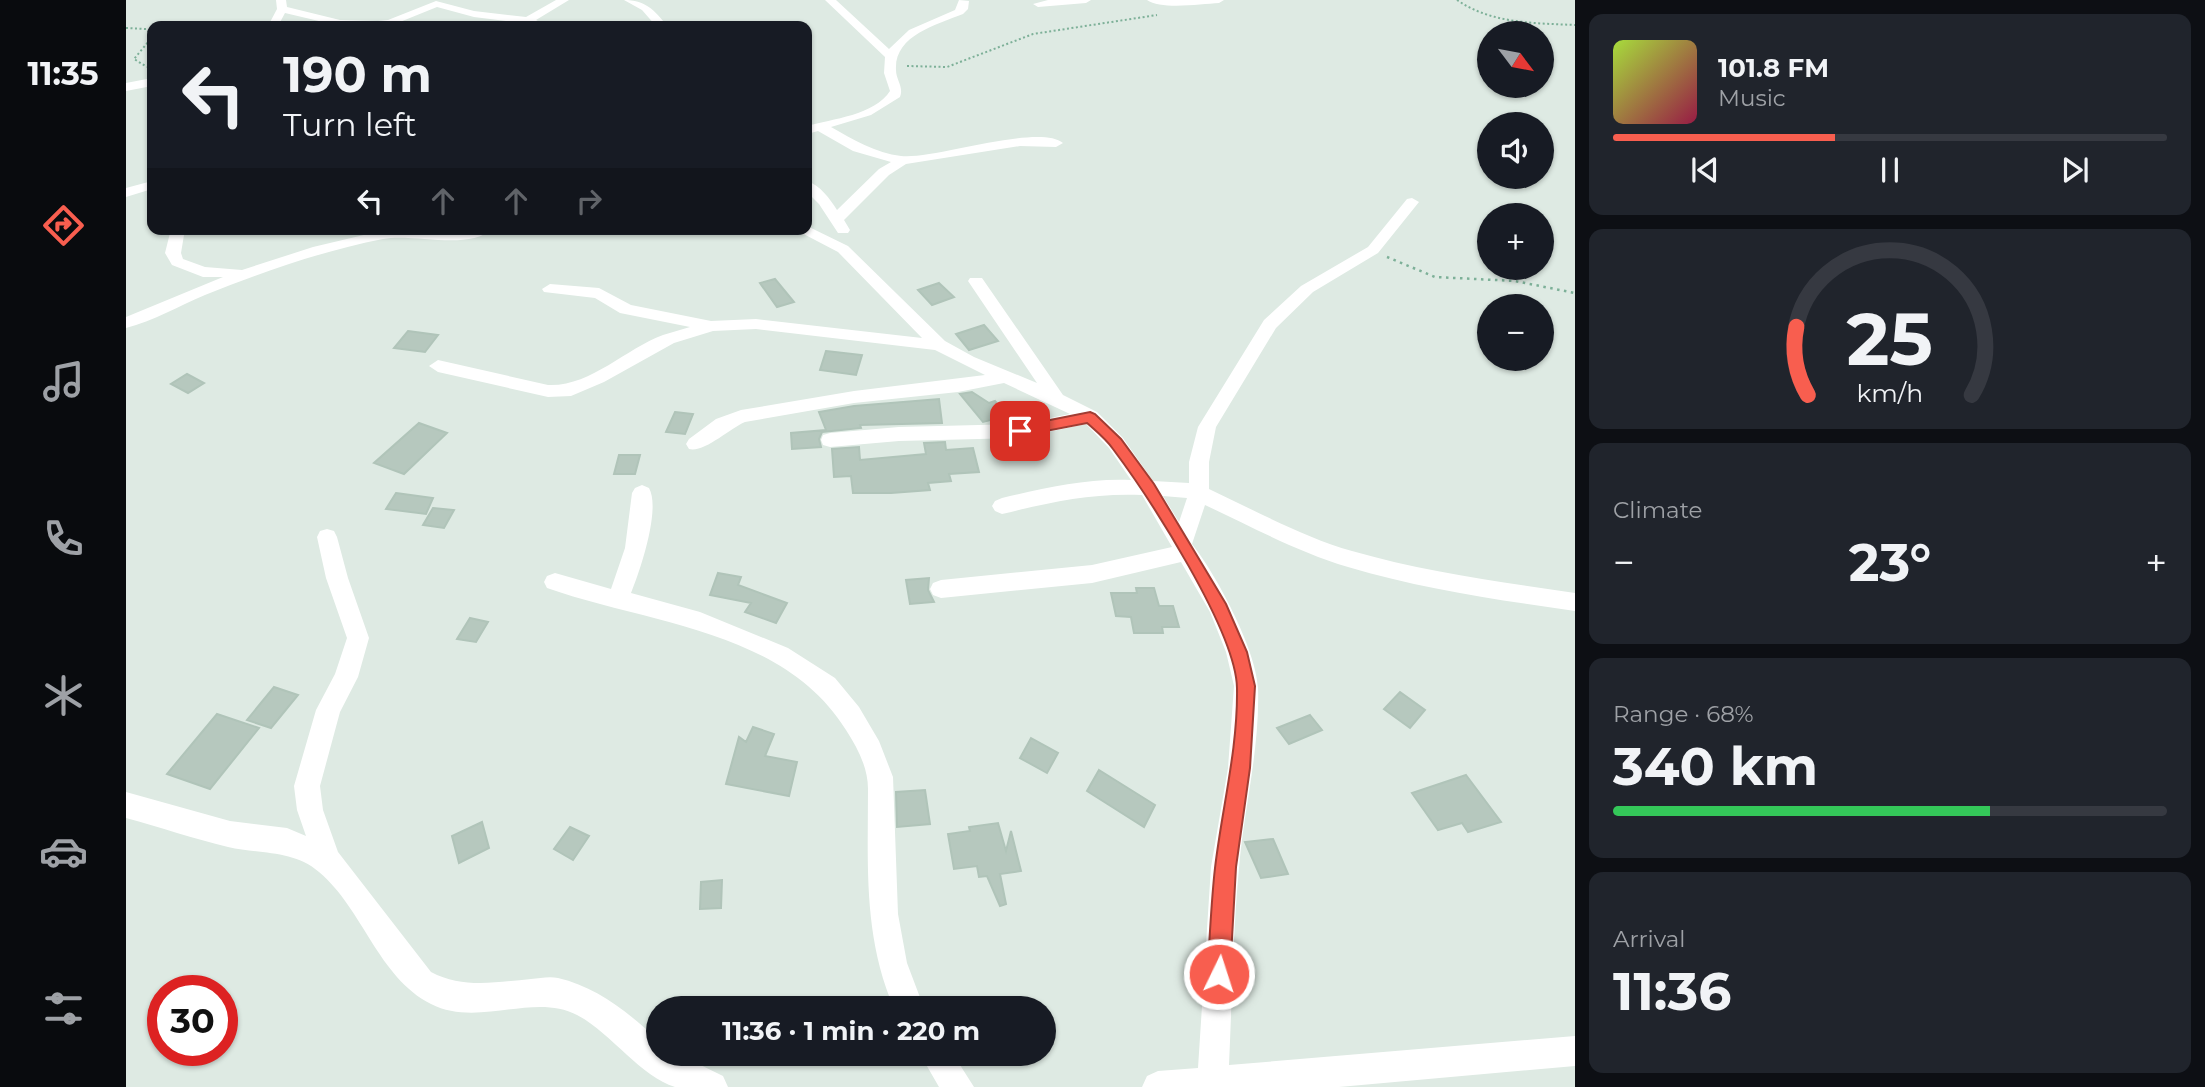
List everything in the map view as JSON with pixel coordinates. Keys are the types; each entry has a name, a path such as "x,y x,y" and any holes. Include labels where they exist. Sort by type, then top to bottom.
{"street":[{"path":"395,21 436,4 474,15 527,21 564,0"},
{"path":"629,0 646,8 658,21"},
{"path":"830,0 869,34 892,62"},
{"path":"1038,4 1086,0"},
{"path":"1152,0 1219,0"},
{"path":"813,128 890,101 897,89 890,75 892,62 901,42 918,28 959,12 963,9 964,1"},
{"path":"281,5 304,17 328,21"},
{"path":"126,87 147,83"},
{"path":"813,128 858,148 902,161"},
{"path":"836,220 884,172 902,161 1020,142 1056,143"},
{"path":"126,193 147,187"},
{"path":"812,190 824,201 844,232 843,249"},
{"path":"1184,548 1199,493 1199,462 1207,427 1270,324 1307,289 1373,250 1412,202"},
{"path":"812,234 843,249 939,345 968,361 1056,398 1090,417 1116,443 1148,488 1220,609 1238,652 1246,686 1241,768 1226,867 1212,1084"},
{"path":"177,235 173,253 177,262 203,272 251,271"},
{"path":"126,323 251,271 313,251 382,235"},
{"path":"443,235 466,235"},
{"path":"976,281 1056,398"},
{"path":"550,289 600,293 620,306 642,314 712,326 756,324 939,345"},
{"path":"438,366 548,391 565,392 598,378 668,339 712,326"},
{"path":"696,444 723,424 741,416 854,397 958,386 1008,376"},
{"path":"830,440 899,434 1020,431 1090,417"},
{"path":"1002,506 1104,486 1199,493 1303,542 1349,559 1455,585 1575,602"},
{"path":"617,601 641,528 642,492"},
{"path":"327,537 337,578 358,638 346,677 328,710 307,786 310,810 328,861 353,890 408,968 421,982 442,994 471,999 555,992 586,1003 624,1029 654,1057 693,1080 712,1087"},
{"path":"941,589 1092,574 1184,548"},
{"path":"555,582 617,601 682,615 791,661 826,685 852,718 880,774 881,854 888,945 903,996"},
{"path":"126,806 230,834 287,841 328,861"},
{"path":"1158,1087 1575,1051"},
{"path":"943,1066 958,1087"}],"path":[{"path":"1457,0 1470,10 1494,17 1575,26"},
{"path":"892,62 947,67 1032,34 1151,17 1172,10 1180,2"},
{"path":"126,28 147,30"},
{"path":"147,44 134,60 147,66"},
{"path":"1373,250 1427,277 1460,281 1519,281 1575,293"}],"building":[{"path":"775,279 794,302 777,307 760,283"},
{"path":"939,283 954,297 932,305 918,290"},
{"path":"984,325 998,341 969,350 956,334"},
{"path":"408,331 438,335 425,352 394,348"},
{"path":"826,351 862,355 856,375 820,370"},
{"path":"187,374 204,383 188,393 171,384"},
{"path":"972,392 989,403 995,401 1007,416 983,422 960,394"},
{"path":"939,399 942,423 860,425 861,428 822,432 819,439 821,447 792,449 791,433 826,430 819,412 854,406"},
{"path":"675,412 693,414 685,434 666,432"},
{"path":"419,423 447,433 404,474 374,463"},
{"path":"945,442 946,450 973,448 979,472 949,474 951,481 928,483 930,490 891,493 853,493 851,476 834,477 832,449 859,447 860,460 926,454 924,443"},
{"path":"619,455 640,455 635,474 614,474"},
{"path":"396,493 433,498 426,514 386,509"},
{"path":"433,508 454,510 444,528 423,525"},
{"path":"718,573 741,577 738,585 787,603 776,623 745,612 751,603 710,595"},
{"path":"929,578 928,590 934,602 910,604 906,580"},
{"path":"1136,588 1154,588 1159,606 1173,606 1179,627 1162,627 1163,633 1134,633 1131,617 1116,616 1111,593 1137,593"},
{"path":"470,618 488,622 476,642 457,639"},
{"path":"274,687 298,695 271,728 247,720"},
{"path":"1400,692 1425,710 1410,728 1384,709"},
{"path":"217,714 259,728 210,789 167,774"},
{"path":"1310,715 1322,730 1289,744 1277,728"},
{"path":"753,727 774,734 765,756 797,762 789,796 726,784 739,737 746,742"},
{"path":"1031,738 1058,753 1047,773 1020,758"},
{"path":"1099,770 1155,805 1144,827 1087,791"},
{"path":"1466,775 1501,822 1468,832 1462,823 1438,830 1412,793"},
{"path":"925,790 930,824 897,827 896,792"},
{"path":"482,822 489,848 459,863 452,836"},
{"path":"998,823 1006,851 1011,831 1021,871 1000,874 1006,904 1000,906 987,876 979,877 977,866 954,869 948,834 970,831 969,827"},
{"path":"570,827 589,836 573,860 554,849"},
{"path":"1273,839 1288,874 1261,878 1245,842"},
{"path":"722,880 721,908 700,909 701,882"}],"route":[{"path":"1020,431 1090,417 1116,443 1148,488 1220,609 1238,652 1246,686 1241,768 1226,867 1219,974"}]}
